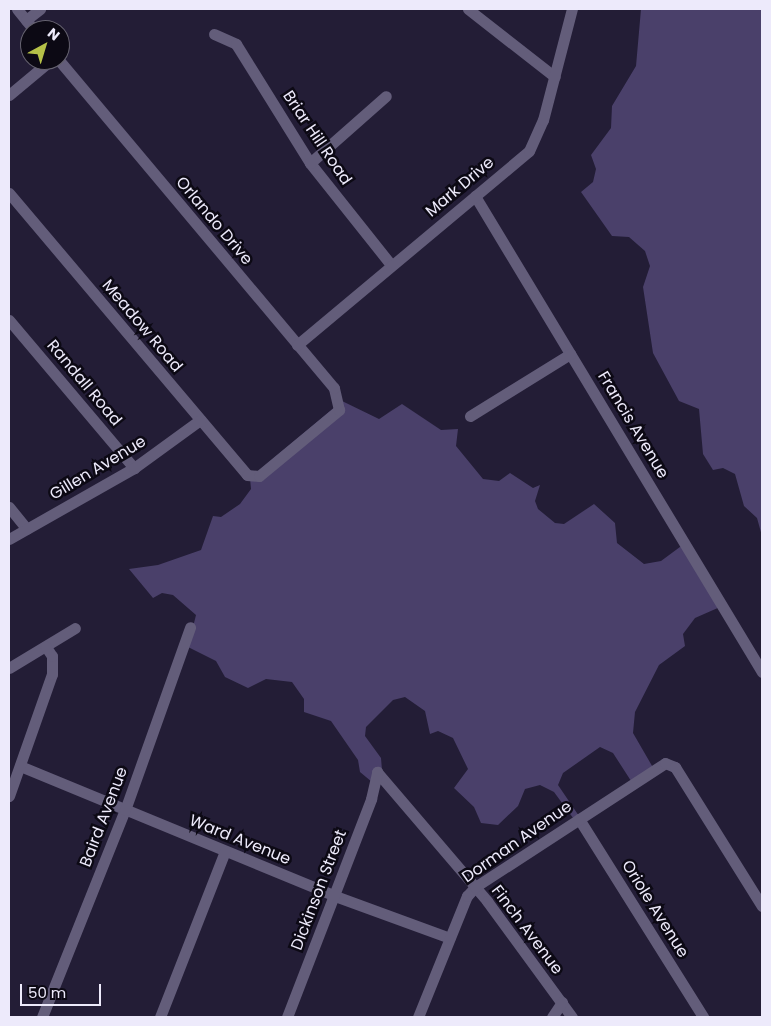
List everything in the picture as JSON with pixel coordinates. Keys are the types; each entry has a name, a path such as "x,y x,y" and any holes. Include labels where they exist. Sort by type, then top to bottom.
{"street":[{"path":"16,9 26,20 40,9"},
{"path":"468,9 555,77"},
{"name":"Mark Drive","path":"297,345 529,151 555,77 572,9"},
{"name":"Briar Hill Road","path":"214,34 236,44 310,163 391,265"},
{"path":"9,95 39,70"},
{"name":"Orlando Drive","path":"67,70 334,388 341,404 339,410 253,476"},
{"path":"310,163 386,96"},
{"name":"Meadow Road","path":"9,193 200,420 253,476"},
{"name":"Francis Avenue","path":"475,196 762,672"},
{"name":"Randall Road","path":"9,320 134,468"},
{"path":"470,416 570,354"},
{"name":"Gillen Avenue","path":"9,539 134,468 200,420"},
{"path":"9,507 27,529"},
{"name":"Baird Avenue","path":"42,1017 125,810 190,627"},
{"path":"9,668 75,628"},
{"path":"9,796 52,674 52,656 46,647"},
{"name":"Dorman Avenue","path":"418,1017 450,938 475,887 671,762 762,906"},
{"name":"Ward Avenue","path":"20,766 335,896 450,938"},
{"name":"Finch Avenue","path":"377,772 475,887 572,1017"},
{"name":"Dickinson Street","path":"287,1017 335,896 377,772"},
{"name":"Oriole Avenue","path":"579,819 703,1017"},
{"path":"160,1017 225,851"},
{"path":"552,1017 562,1002"}],"shaded area":[{"path":"641,9 762,9 762,536 757,518 744,506 735,474 723,468 713,470 703,454 699,409 679,401 653,353 643,287 650,266 645,251 629,237 612,236 581,192 593,182 596,169 591,155 611,128 612,106 636,66"},
{"path":"342,401 379,419 402,404 441,430 458,429 456,446 483,479 499,481 510,473 533,488 540,485 535,501 538,509 555,523 564,524 594,504 615,523 617,543 644,564 661,561 684,544 720,607 695,618 683,634 685,646 659,665 635,712 633,733 655,771 633,784 613,753 600,747 563,773 558,785 581,819 576,822 554,792 540,785 525,789 518,806 498,825 481,823 474,807 454,788 468,769 453,738 438,731 430,734 425,711 405,697 393,700 366,727 365,736 381,758 383,782 378,787 360,772 358,760 331,721 304,712 304,699 292,682 266,679 248,688 225,677 216,661 188,647 196,615 173,595 162,593 153,598 129,569 158,565 201,550 213,516 221,517 240,504 251,489 250,478"}]}
